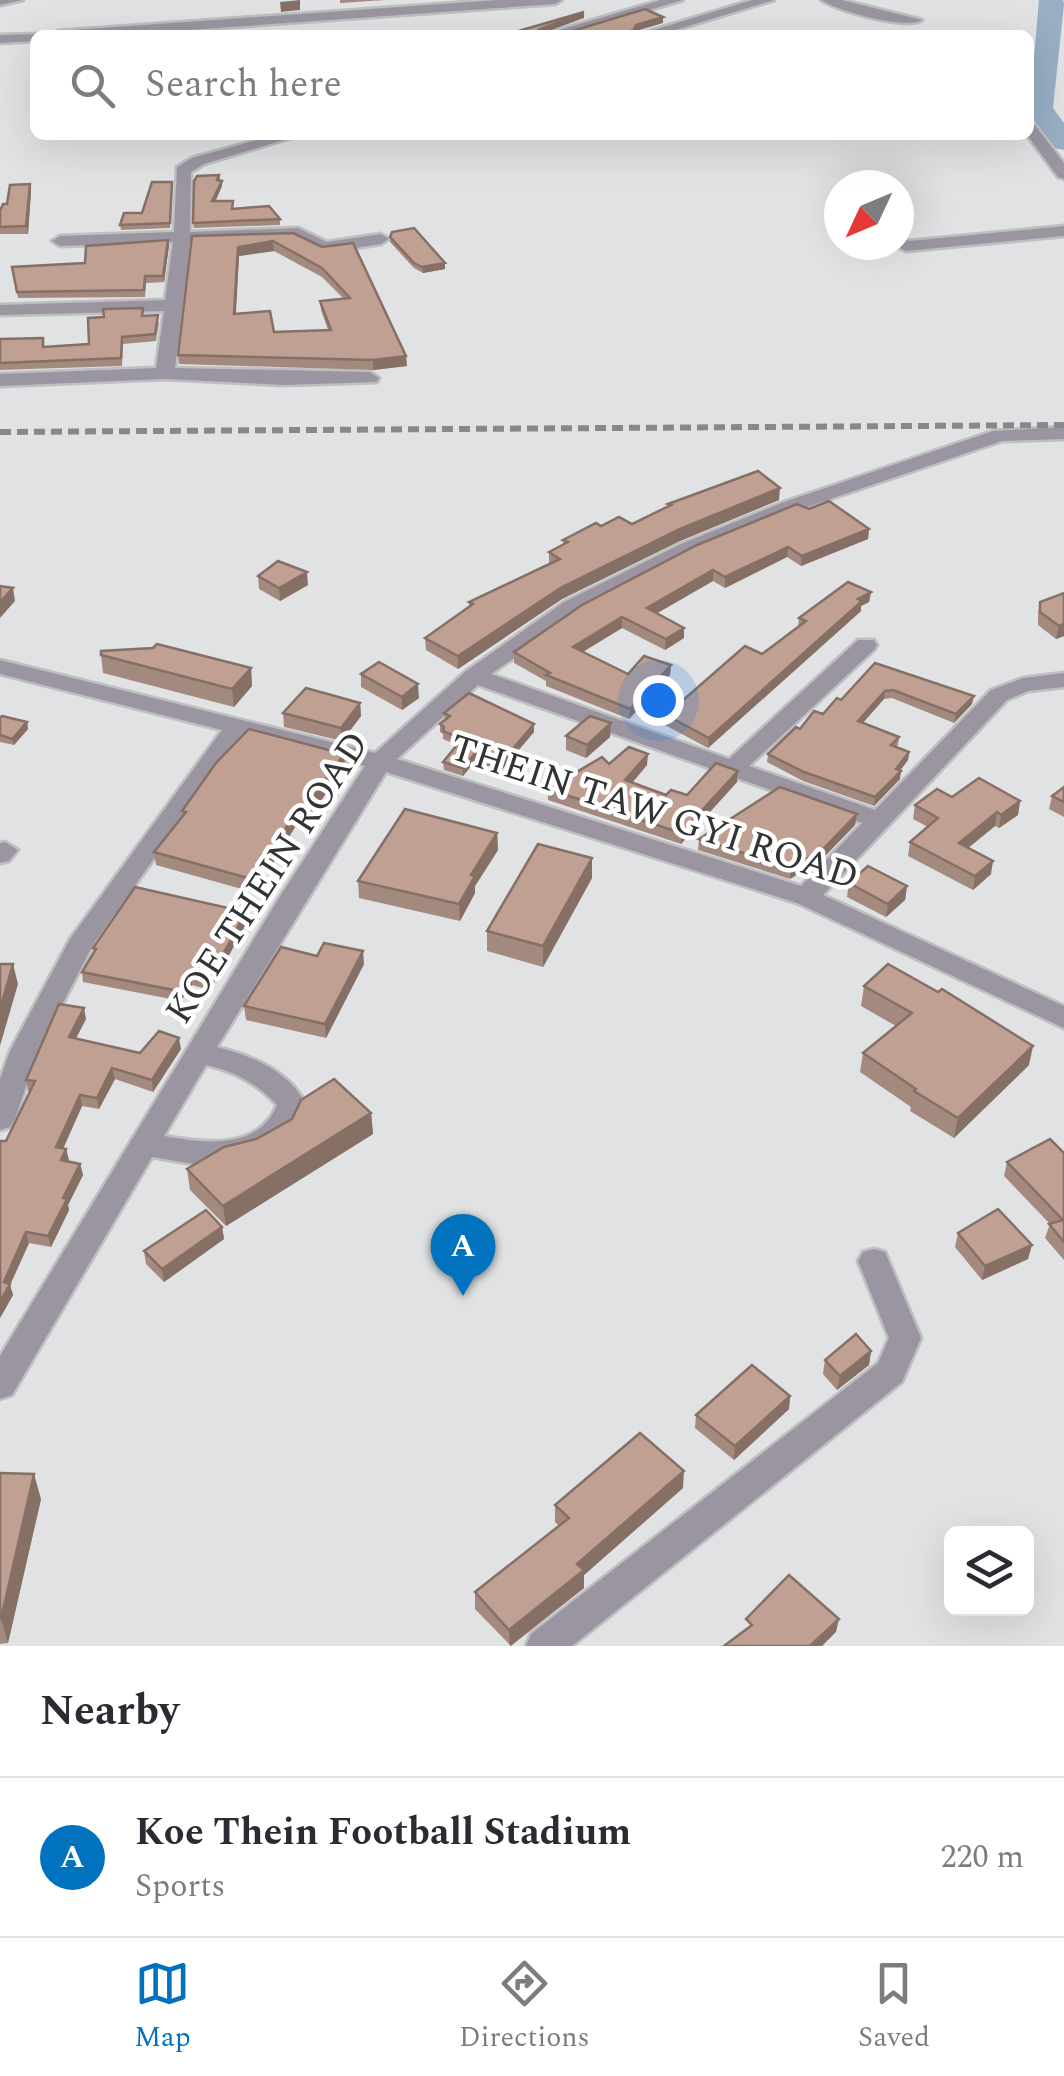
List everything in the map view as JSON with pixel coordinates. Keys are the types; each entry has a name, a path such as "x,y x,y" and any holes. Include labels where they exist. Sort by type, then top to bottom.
{"street":[{"path":"0,1 16,0"},
{"path":"266,0 278,30"},
{"path":"130,30 556,0"},
{"path":"566,30 676,0"},
{"path":"662,30 767,0"},
{"path":"828,0 868,13 915,20"},
{"path":"526,2 577,27"},
{"path":"0,39 30,36"},
{"path":"1034,134 1064,174"},
{"path":"165,373 182,237 182,170 198,161 274,140"},
{"path":"914,245 1064,231"},
{"path":"60,241 298,233 324,248 381,240"},
{"path":"0,310 172,305"},
{"path":"0,380 165,373 284,380 370,378"},
{"name":"KOE THEIN ROAD","path":"0,1385 288,904 380,762 474,676 572,607 688,548 788,507 1000,434 1064,433"},
{"path":"733,768 866,645"},
{"name":"THEIN TAW GYI ROAD","path":"0,667 380,762 806,897 1064,1018"},
{"path":"474,676 877,820"},
{"path":"806,897 999,695 1022,684 1064,680"},
{"path":"0,1118 24,1050 83,939 237,726"},
{"path":"144,1144 212,1156 247,1148 282,1128 292,1104 282,1088 230,1058 199,1053"},
{"path":"544,1646 890,1372 906,1338 874,1260"}],"building":[{"path":"645,9 663,17 636,25 634,30 576,30"},
{"path":"584,12 538,30 522,30"},
{"path":"219,175 217,180 222,181 212,201 233,201 232,209 269,206 280,219 193,223 194,181 197,176"},
{"path":"152,182 172,182 170,223 120,225 124,213 142,213"},
{"path":"30,184 26,226 0,227 0,211 7,204 10,185"},
{"path":"414,228 445,263 422,267 390,237 392,232"},
{"path":"293,233 322,247 353,243 406,356 373,360 178,355 192,236","holes":["273,241 322,268 350,298 320,301 331,330 274,332 270,311 234,314 238,247"]},
{"path":"168,240 163,276 145,276 144,290 17,292 12,267 85,263 86,246"},
{"path":"143,308 142,316 158,315 155,334 122,337 121,358 0,363 0,339 43,338 43,347 89,344 88,318 104,317 103,309"},
{"path":"758,471 780,488 680,529 562,587 458,656 425,638 473,604 469,602 560,559 549,552 596,523 601,526 619,517 632,524 671,505 668,504"},
{"path":"829,501 869,529 802,556 788,547 725,577 713,570 647,608 684,628 666,639 622,617 573,647 628,674 644,656 671,665 630,709 546,675 550,673 514,652 582,605 697,545 797,504 809,509"},
{"path":"278,561 307,572 279,588 258,576"},
{"path":"848,582 871,592 858,599 862,601 709,738 666,715 745,646 762,654 806,621 799,618"},
{"path":"0,586 13,588 0,602"},
{"path":"1064,593 1064,624 1059,626 1040,612 1040,602"},
{"path":"157,644 251,668 232,689 101,655 101,651 153,648"},
{"path":"379,662 418,684 402,697 361,674"},
{"path":"875,663 974,696 956,714 893,690 885,691 858,721 899,737 891,745 909,752 896,769 901,771 875,797 804,772 768,754 796,727 800,729 814,711 823,714 837,698 841,700"},
{"path":"306,688 360,703 341,728 283,713"},
{"path":"469,693 534,724 499,765 476,752 463,768 443,762 462,739 443,731 440,724 450,716 444,713"},
{"path":"2,716 27,722 12,739 0,735"},
{"path":"590,716 611,723 587,745 566,736"},
{"path":"249,729 344,754 300,816 294,815 267,858 261,856 248,878 154,852 186,812 182,811 216,763"},
{"path":"629,747 648,754 625,780 666,795 671,790 687,795 716,763 738,771 681,833 548,789 602,757 609,764"},
{"path":"979,778 1020,801 1001,815 997,812 959,843 993,861 975,876 910,842 938,818 915,805 937,789 952,797"},
{"path":"780,787 857,814 824,848 791,868 699,839"},
{"path":"1064,787 1064,802 1052,796"},
{"path":"405,809 497,833 471,875 475,876 459,904 358,881"},
{"path":"538,844 592,858 543,946 487,931"},
{"path":"868,866 907,886 888,904 849,883"},
{"path":"135,887 246,912 209,980 191,975 179,991 82,972 96,949 93,948"},
{"path":"324,943 363,951 325,1024 244,1006 281,947 317,956"},
{"path":"0,964 13,964 0,1009"},
{"path":"888,964 938,992 942,989 1033,1046 958,1118 863,1053 912,1013 864,986"},
{"path":"59,1004 84,1008 69,1037 140,1053 159,1031 179,1038 152,1080 112,1068 97,1098 80,1095 56,1147 66,1149 61,1160 80,1164 63,1198 67,1199 48,1236 26,1232 4,1282 10,1284 0,1302 0,1141 6,1141 35,1081 26,1080"},
{"path":"334,1079 371,1113 223,1206 187,1169 224,1147 256,1139 292,1119 301,1100"},
{"path":"1050,1139 1064,1153 1064,1242 1049,1224 1063,1220 1007,1162"},
{"path":"998,1209 1032,1245 985,1266 958,1233"},
{"path":"206,1210 222,1227 162,1269 144,1251"},
{"path":"856,1334 871,1351 840,1376 825,1360"},
{"path":"752,1365 790,1396 735,1446 696,1415"},
{"path":"640,1433 684,1471 577,1564 584,1570 509,1630 475,1592 569,1518 555,1505"},
{"path":"0,1473 34,1474 1,1619 0,1619"},
{"path":"789,1575 839,1619 810,1646 724,1646 752,1625 746,1619"}],"waterway":[{"path":"1051,0 1039,109 1064,142"}],"railway":[{"path":"0,432 1064,425"}],"place":[{"name":"Koe Thein Football Stadium","path":"463,1296"}]}
